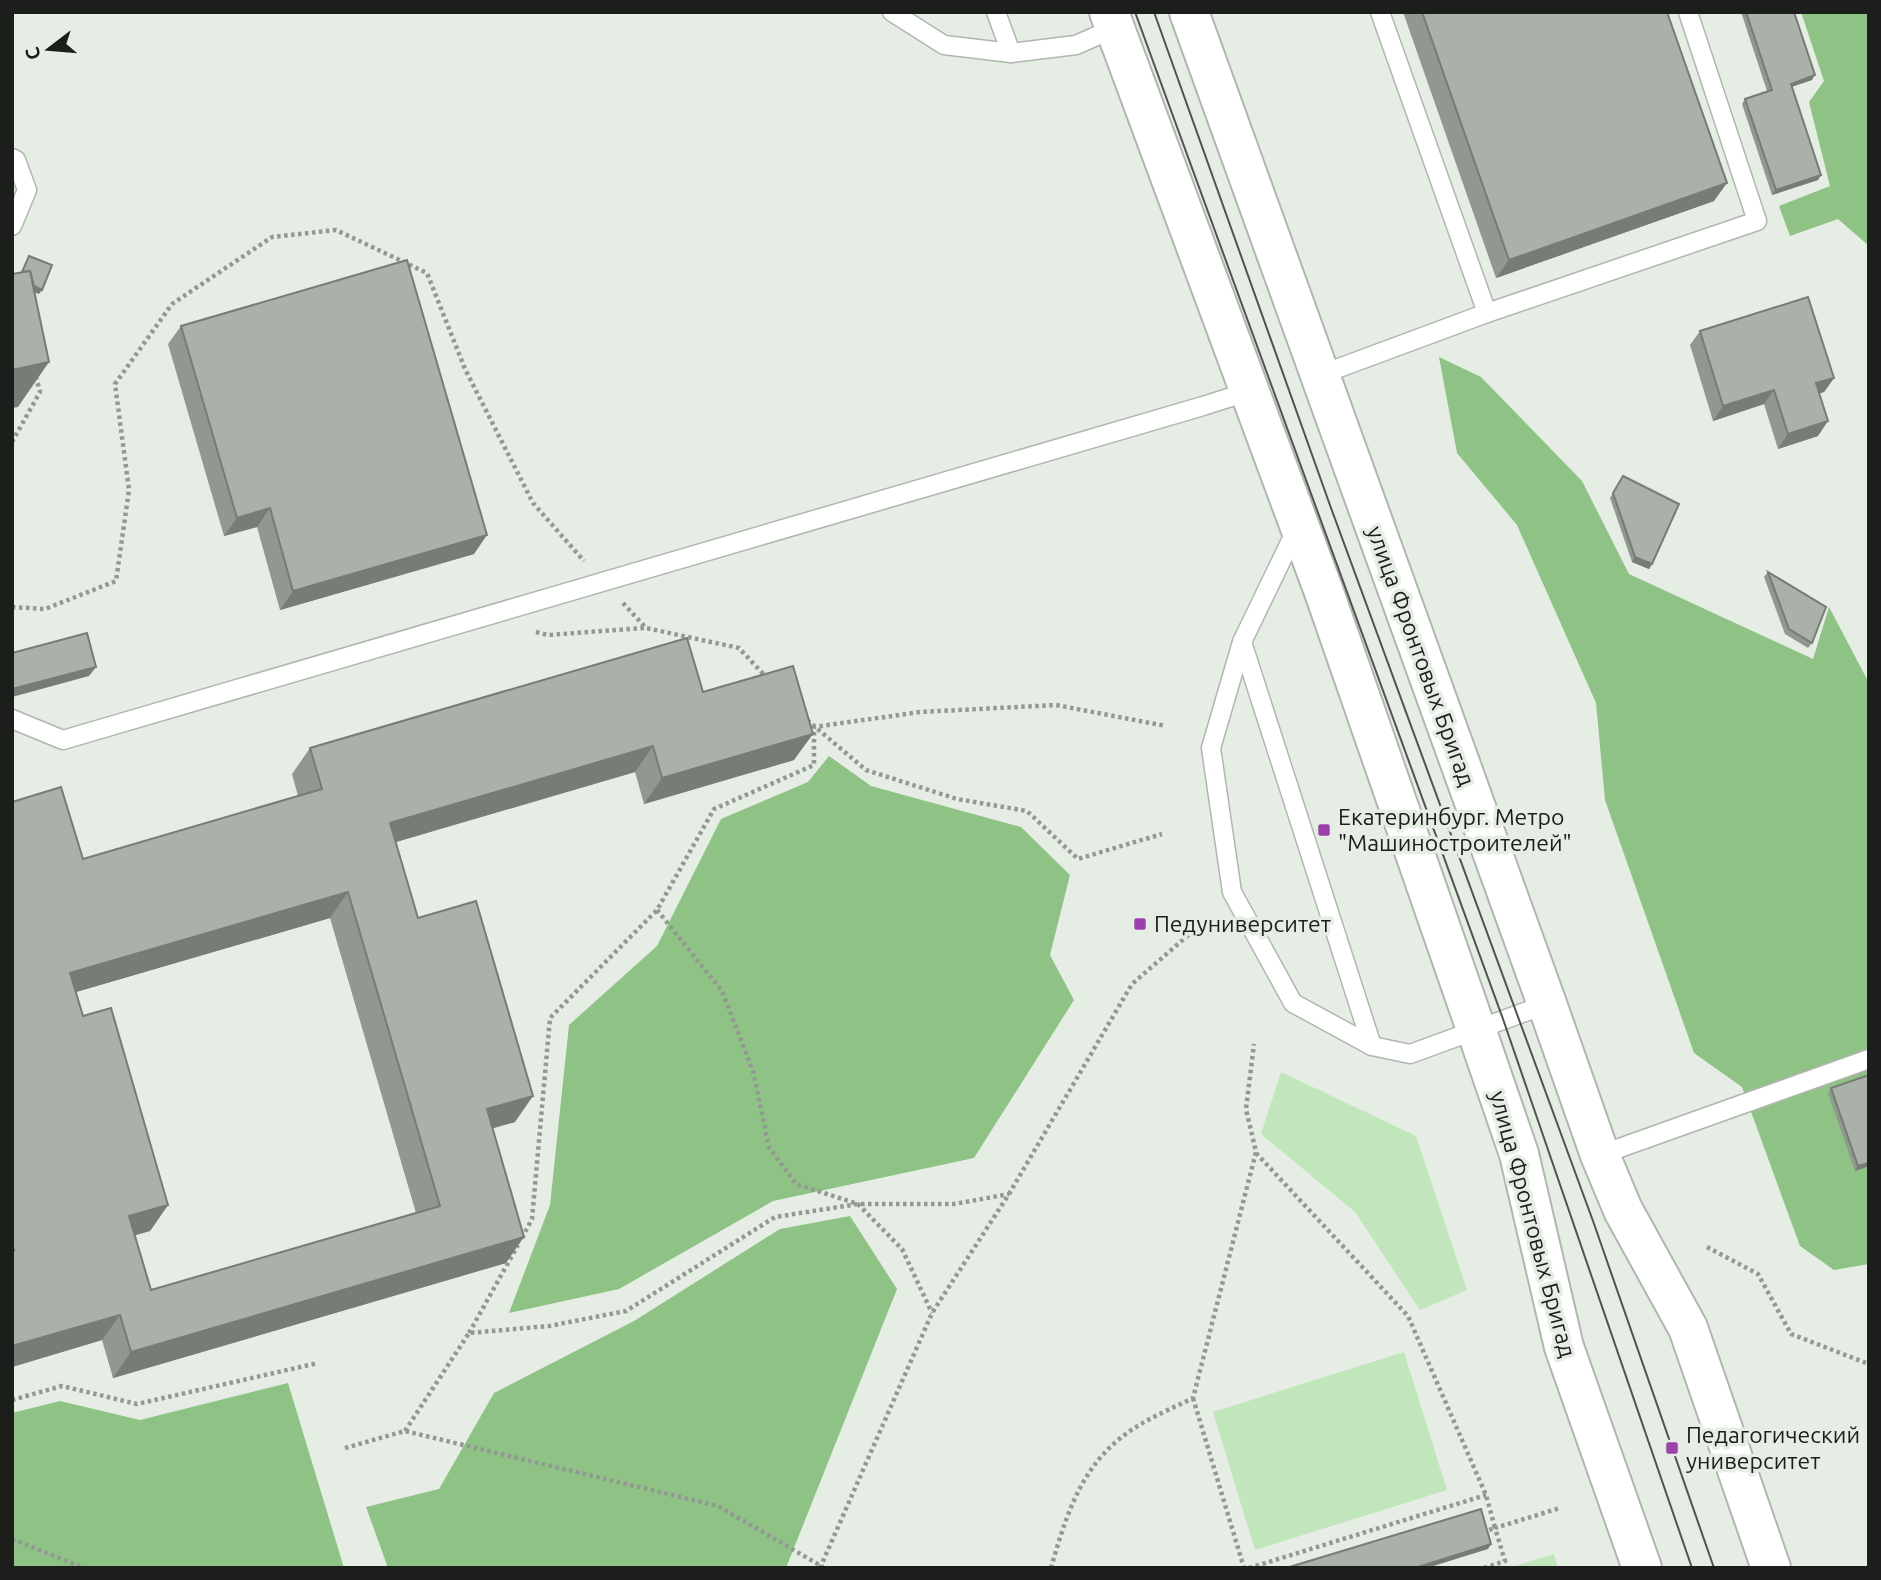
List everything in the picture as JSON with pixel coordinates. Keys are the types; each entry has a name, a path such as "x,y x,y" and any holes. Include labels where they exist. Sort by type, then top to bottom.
{"main road":[{"name":"улица Фронтовых Бригад","path":"1189,12 1600,1155 1623,1210 1688,1328 1771,1568"},
{"name":"улица Фронтовых Бригад","path":"1112,20 1299,525 1476,1029 1518,1154 1564,1347 1642,1568"}],"lane":[{"path":"892,12 944,45 1011,53 1076,45 1112,20"},
{"path":"996,12 1011,53"},
{"path":"1380,12 1487,313"},
{"path":"1320,375 1487,313 1757,221 1688,12"},
{"path":"12,158 16,160 27,190 12,226"},
{"path":"12,719 63,740 1250,391"},
{"path":"1299,525 1242,642 1211,748 1232,892 1293,1003 1372,1046 1410,1054 1547,1004"},
{"path":"1242,642 1372,1046"},
{"path":"1600,1155 1869,1059"}],"path":[{"path":"12,607 45,609 116,581 129,490 115,384 172,304 272,237 336,230 427,273 465,369 533,503 646,628"},
{"path":"12,442 40,392 34,367"},
{"path":"478,618 548,635 646,628 739,648 767,678"},
{"path":"814,727 920,712 1056,705 1166,726"},
{"path":"804,717 866,770 957,799 1027,811 1078,859 1163,834"},
{"path":"405,1431 469,1333 533,1219 550,1018 657,910 714,809 814,765 814,727"},
{"path":"657,910 722,992 752,1071 769,1147 796,1184 858,1205 902,1250 932,1313"},
{"path":"345,1448 405,1431 718,1506 821,1567 932,1313 1009,1194 1132,984 1193,931"},
{"path":"1244,1568 1193,1398 1255,1152 1246,1109 1254,1044"},
{"path":"1255,1152 1408,1316 1486,1495 1505,1561 1484,1568"},
{"path":"469,1333 549,1326 626,1311 775,1217 858,1205 954,1204 1009,1194"},
{"path":"1707,1247 1758,1274 1791,1334 1869,1364"},
{"path":"12,1400 62,1386 137,1404 318,1363"},
{"path":"1051,1568 1064,1524 1079,1489 1097,1462 1121,1437 1146,1420 1193,1398"},
{"path":"1249,1568 1486,1495"},
{"path":"1470,1536 1560,1508"},
{"path":"12,1539 83,1568"}],"green space":[{"path":"1801,12 1869,12 1869,246 1838,219 1790,236 1779,206 1830,186 1809,102 1824,81"},
{"path":"1439,357 1481,377 1582,481 1629,574 1813,659 1829,607 1869,683 1869,1264 1834,1270 1800,1246 1742,1087 1694,1053 1605,800 1596,703 1517,525 1457,453"},
{"path":"829,756 871,786 1021,827 1070,875 1050,955 1074,1000 974,1158 773,1201 619,1289 509,1313 550,1205 569,1025 657,946 721,819 808,782"},
{"path":"1281,1072 1416,1136 1467,1290 1420,1310 1355,1212 1261,1134"},
{"path":"850,1216 897,1289 786,1568 388,1568 366,1507 439,1489 494,1393 634,1321 780,1229"},
{"path":"1404,1352 1447,1490 1255,1550 1213,1412"},
{"path":"288,1383 344,1568 12,1568 12,1413 60,1401 140,1420"},
{"path":"1554,1554 1558,1568 1509,1568"}],"building":[{"path":"1422,12 1667,12 1727,183 1509,260"},
{"path":"1746,12 1794,12 1815,75 1791,84 1821,175 1776,190 1745,99 1772,90"},
{"path":"29,256 52,265 42,290 34,286 30,271 22,272"},
{"path":"407,260 487,535 293,591 270,508 237,518 181,326"},
{"path":"30,271 49,362 12,370 12,274"},
{"path":"1808,297 1834,378 1816,383 1828,421 1788,434 1774,390 1723,406 1700,331"},
{"path":"1623,476 1679,504 1652,564 1635,557 1613,493"},
{"path":"1768,572 1826,607 1812,643 1789,629"},
{"path":"87,633 96,667 12,689 12,653"},
{"path":"687,638 703,692 793,666 813,734 662,778 653,746 390,823 418,918 476,901 533,1096 487,1109 524,1237 131,1352 120,1315 12,1346 12,802 61,787 83,859 322,789 310,748","holes":["348,892 440,1206 151,1290 129,1216 168,1205 111,1008 83,1016 70,973"]},
{"path":"1869,1075 1869,1163 1858,1166 1831,1088"},
{"path":"1481,1509 1491,1544 1415,1568 1286,1568"}],"tram line":[{"path":"1135,12 1503,1019 1692,1568"},
{"path":"1154,12 1331,508 1593,1221 1714,1568"}],"place":[{"name":"Екатеринбург. Метро \"Машиностроителей\"","path":"1324,830"},
{"name":"Педуниверситет","path":"1140,924"},
{"name":"Педагогический университет","path":"1672,1448"}]}
